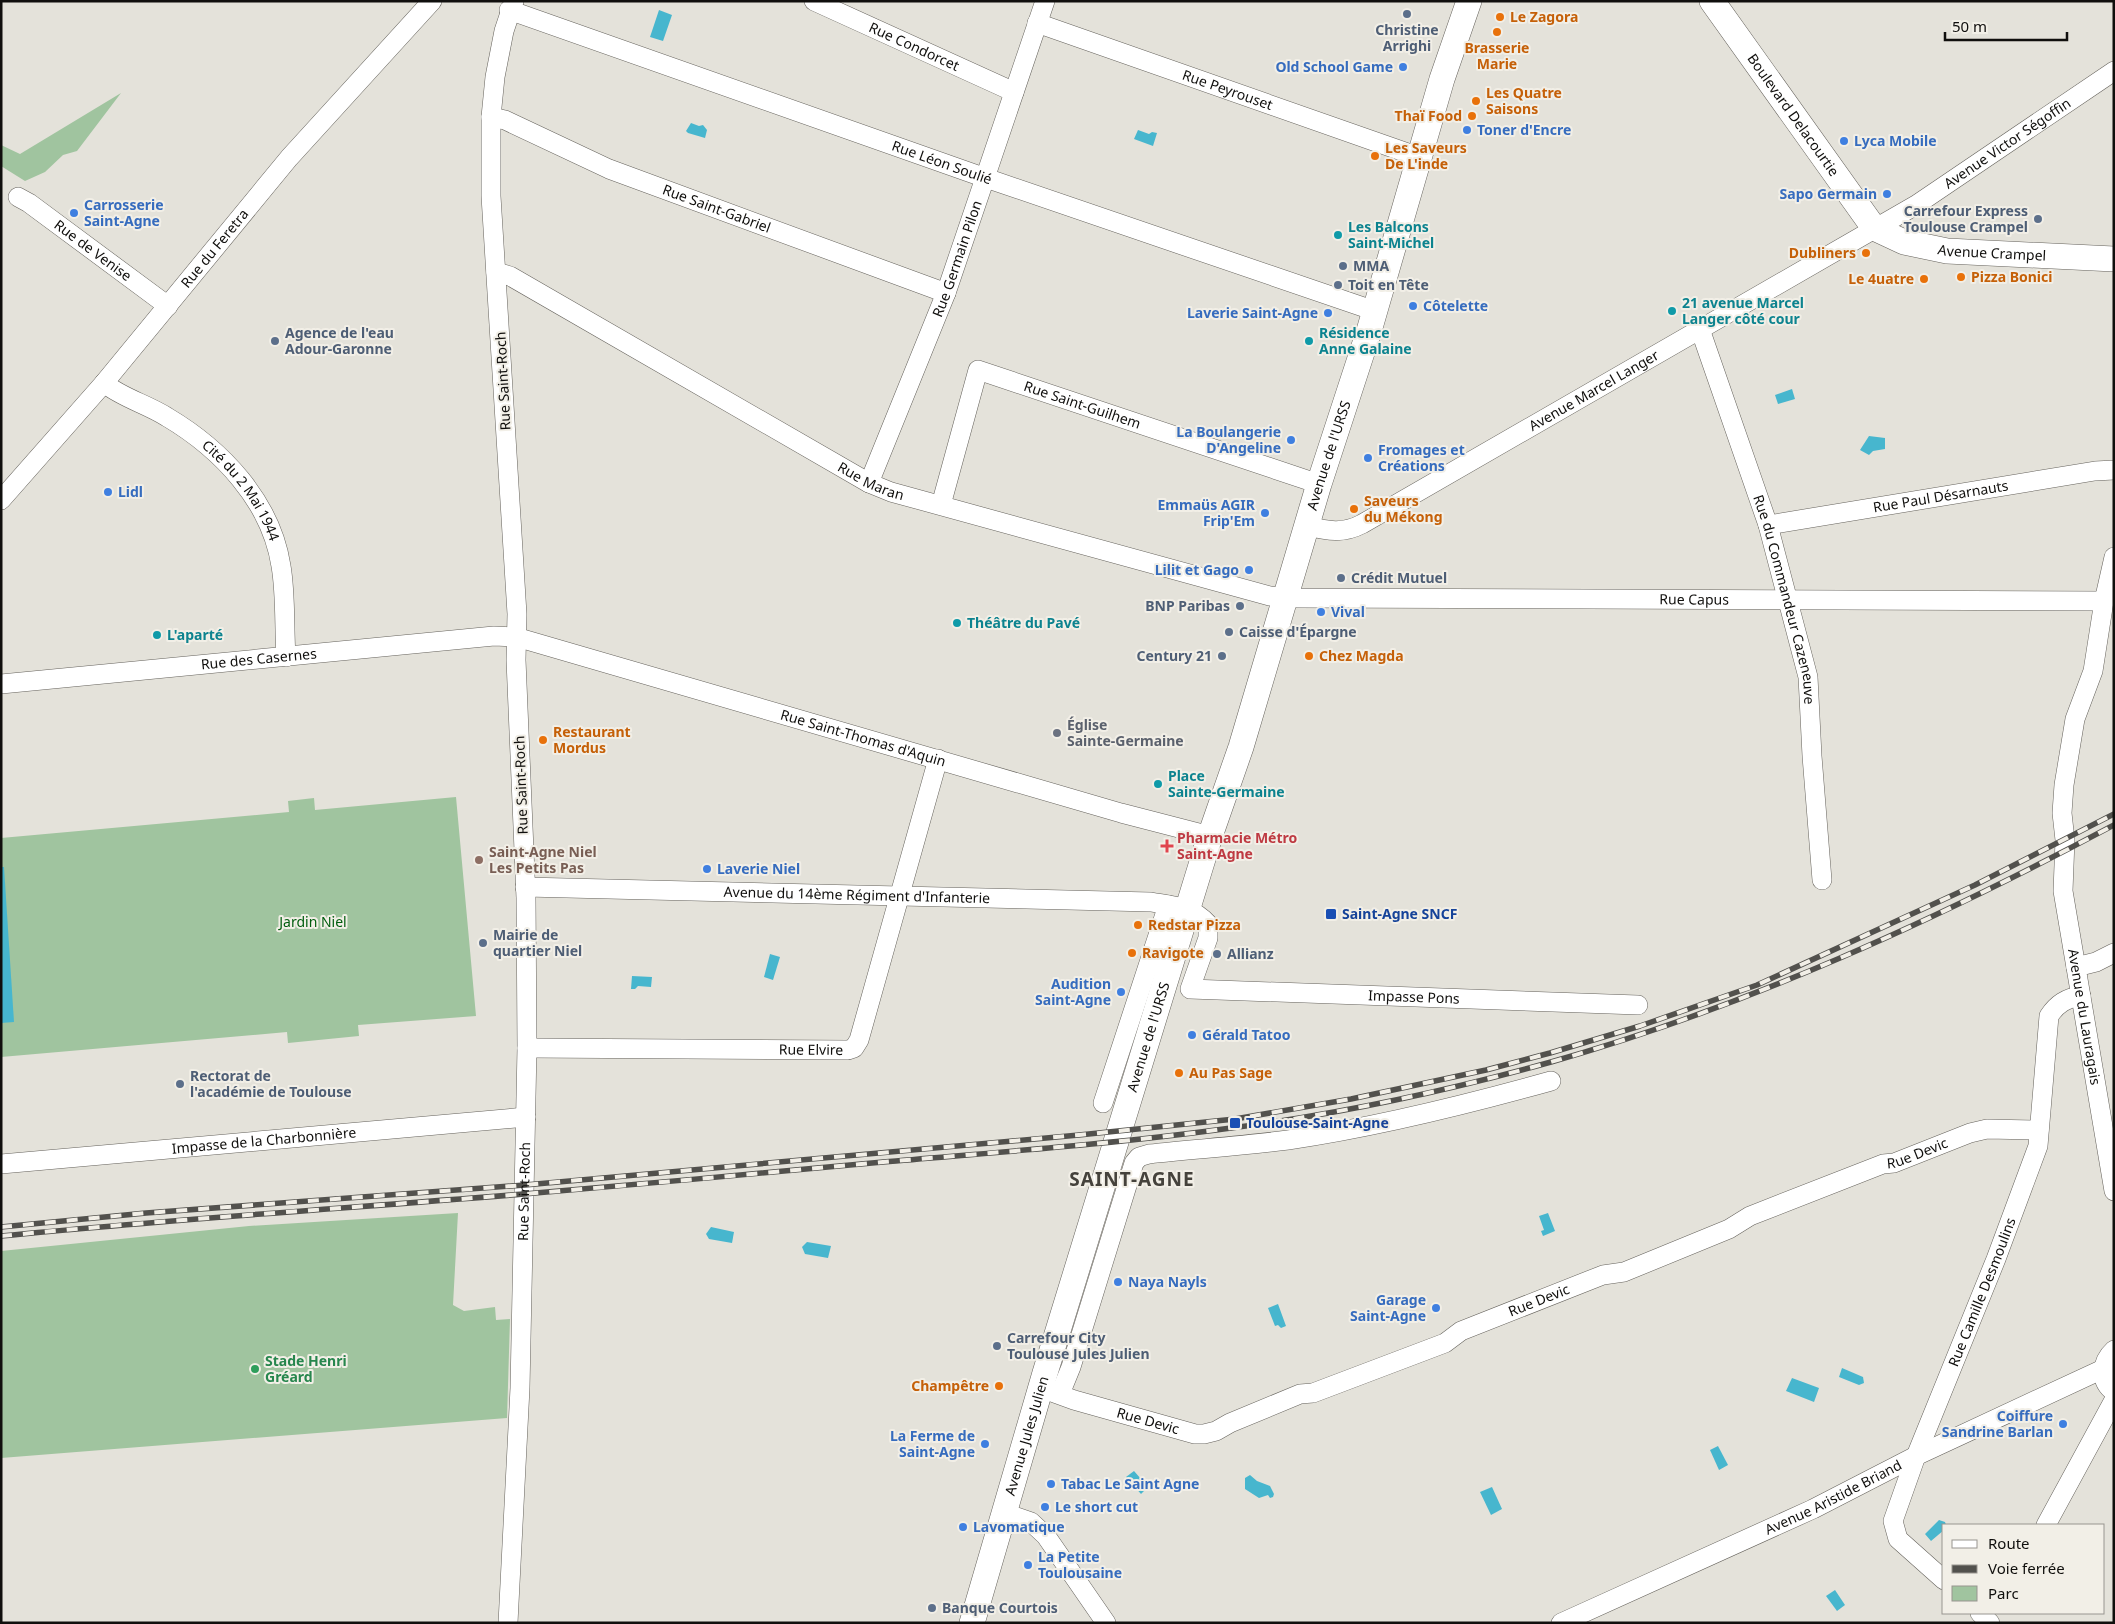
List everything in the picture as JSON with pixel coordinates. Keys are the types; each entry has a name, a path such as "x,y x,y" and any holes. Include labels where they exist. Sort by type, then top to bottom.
{"main road":[{"name":"Avenue de l'URSS","path":"1109,1164 1178,907 1210,836 1241,747 1284,598 1375,310 1442,79 1469,1"},
{"name":"Boulevard Delacourtie","path":"1712,1 1874,228"},
{"name":"Avenue Crampel","path":"1874,228 1904,242 1947,250 2114,259"},
{"name":"Avenue Jules Julien","path":"972,1623 1018,1463 1051,1391 1109,1164"}],"street":[{"name":"Rue du Feretra","path":"1,500 104,383 289,158 432,1"},
{"name":"Rue Condorcet","path":"814,1 1014,92"},
{"name":"Rue Germain Pilon","path":"869,483 946,293 1044,1"},
{"name":"Rue Saint-Roch","path":"508,1623 520,1388 527,1048 525,888 516,660 517,614 491,196 490,117 495,77 512,6"},
{"name":"Rue Léon Soulié","path":"512,6 985,177 1375,310"},
{"name":"Rue Peyrouset","path":"1037,23 1419,157"},
{"name":"Avenue Victor Ségoffin","path":"1874,228 1916,205 2114,71"},
{"name":"Rue Saint-Gabriel","path":"490,117 505,120 609,169 946,293"},
{"name":"Rue de Venise","path":"18,197 29,203 168,306"},
{"name":"Avenue Marcel Langer","path":"1307,526 1339,532 1350,530 1362,524 1874,228"},
{"name":"Rue Maran","path":"496,272 510,276 869,483 891,492 1258,593 1284,598"},
{"name":"Rue du Commandeur Cazeneuve","path":"1700,329 1768,525 1808,677 1822,880"},
{"name":"Rue Saint-Guilhem","path":"941,505 978,370 1319,484"},
{"name":"Cité du 2 Mai 1944","path":"104,383 113,390 167,416 192,434 216,453 238,475 256,501 271,531 281,566 286,657"},
{"name":"Rue Paul Désarnauts","path":"1768,525 2095,471 2114,470"},
{"name":"Avenue du Lauragais","path":"2114,557 2104,601 2093,671 2078,707 2064,785 2062,813 2065,840 2063,891 2114,1191"},
{"name":"Rue Capus","path":"1284,598 2104,601"},
{"name":"Rue des Casernes","path":"1,684 494,636 516,637"},
{"name":"Rue Saint-Thomas d'Aquin","path":"516,637 1121,813 1210,836"},
{"name":"Rue Elvire","path":"527,1048 848,1050 854,1048 859,1040 938,759"},
{"name":"Avenue du 14ème Régiment d'Infanterie","path":"525,888 1136,901 1178,907"},
{"name":"Avenue de l'URSS","path":"1103,1103 1178,907 1199,914 1208,924 1208,938 1190,988"},
{"path":"2076,966 2096,962 2114,953"},
{"name":"Impasse Pons","path":"1190,988 1638,1005"},
{"name":"Rue Camille Desmoulins","path":"1942,1578 1898,1539 1893,1521 1916,1456 1996,1259 2038,1146 2049,1016 2056,1006 2071,998 2081,996"},
{"name":"Avenue Jules Julien","path":"1051,1391 1071,1367 1134,1163 1139,1157 1149,1154 1288,1140 1364,1126 1465,1105 1551,1081"},
{"name":"Impasse de la Charbonnière","path":"1,1164 526,1117"},
{"name":"Rue Devic","path":"1051,1391 1074,1400 1194,1434 1216,1431 1230,1423 1300,1394 1313,1393 1445,1342 1461,1331 1604,1275 1632,1269 1729,1229 1750,1216 1883,1164 1894,1163 1970,1133 1987,1129 2039,1130"},
{"path":"2114,1350 2108,1356 2103,1369 2106,1384 2114,1392"},
{"name":"Avenue Aristide Briand","path":"1561,1623 1813,1509 1916,1456 2103,1369"},
{"path":"2047,1524 2114,1400"},
{"path":"1005,1513 1031,1522 1046,1536 1106,1623"},
{"path":"1981,1614 1992,1623"}],"green space":[{"path":"121,93 77,151 63,155 45,172 25,181 1,166 1,145 20,154"},
{"name":"Jardin Niel","path":"456,797 476,1016 358,1025 359,1036 288,1043 287,1032 1,1057 1,838 289,812 288,801 314,798 315,810"},
{"name":"Stade Henri Gréard","path":"458,1213 453,1305 464,1311 495,1307 496,1320 510,1319 507,1418 1,1458 1,1251 249,1226"}],"water":[{"path":"659,10 672,15 663,41 650,37"},
{"path":"691,123 699,126 703,125 707,130 705,138 686,131"},
{"path":"1138,130 1149,134 1152,132 1157,133 1153,146 1134,139"},
{"path":"1792,389 1795,399 1778,404 1775,395"},
{"path":"1869,436 1885,438 1885,449 1873,451 1869,455 1860,450"},
{"path":"1,867 4,867 14,1022 1,1023"},
{"path":"770,954 780,957 773,980 764,977"},
{"path":"632,976 652,977 651,987 638,986 635,989 631,989"},
{"path":"1548,1213 1555,1231 1543,1236 1541,1231 1544,1230 1539,1216"},
{"path":"711,1227 734,1232 732,1243 709,1239 706,1234"},
{"path":"807,1242 831,1246 828,1258 805,1254 802,1247"},
{"path":"1278,1304 1286,1326 1281,1328 1278,1325 1275,1326 1268,1308"},
{"path":"1842,1368 1863,1377 1864,1383 1859,1385 1839,1377"},
{"path":"1792,1378 1819,1388 1814,1402 1786,1391"},
{"path":"1718,1446 1728,1465 1719,1470 1710,1450"},
{"path":"1134,1471 1148,1487 1141,1494 1126,1477"},
{"path":"1250,1475 1257,1481 1270,1486 1274,1494 1273,1497 1270,1498 1268,1495 1259,1498 1245,1489 1245,1478"},
{"path":"1492,1487 1502,1509 1491,1515 1480,1492"},
{"path":"1939,1520 1945,1522 1946,1524 1942,1524 1942,1532 1931,1541 1925,1534"},
{"path":"1835,1590 1845,1605 1837,1611 1826,1596"}],"railway":[{"path":"1,1227 146,1213 525,1185 1079,1135 1235,1119 1351,1099 1486,1070 1550,1053 1640,1026 1757,985 1975,885 2114,814"},
{"path":"1,1236 569,1190 1100,1143 1188,1134 1352,1109 1472,1083 1551,1062 1697,1015 1768,988 1909,927 1978,895 2114,825"}],"place":[{"name":"Christine Arrighi","path":"1407,14"},
{"name":"Le Zagora","path":"1500,17"},
{"name":"Brasserie Marie","path":"1497,32"},
{"name":"Old School Game","path":"1403,67"},
{"name":"Les Quatre Saisons","path":"1476,101"},
{"name":"Thaï Food","path":"1472,116"},
{"name":"Toner d'Encre","path":"1467,130"},
{"name":"Lyca Mobile","path":"1844,141"},
{"name":"Les Saveurs De L'inde","path":"1375,156"},
{"name":"Sapo Germain","path":"1887,194"},
{"name":"Carrosserie Saint-Agne","path":"74,213"},
{"name":"Carrefour Express Toulouse Crampel","path":"2038,219"},
{"name":"Les Balcons Saint-Michel","path":"1338,235"},
{"name":"Dubliners","path":"1866,253"},
{"name":"MMA","path":"1343,266"},
{"name":"Pizza Bonici","path":"1961,277"},
{"name":"Le 4uatre","path":"1924,279"},
{"name":"Toit en Tête","path":"1338,285"},
{"name":"Côtelette","path":"1413,306"},
{"name":"21 avenue Marcel Langer côté cour","path":"1672,311"},
{"name":"Laverie Saint-Agne","path":"1328,313"},
{"name":"Agence de l'eau Adour-Garonne","path":"275,341"},
{"name":"Résidence Anne Galaine","path":"1309,341"},
{"name":"La Boulangerie D'Angeline","path":"1291,440"},
{"name":"Fromages et Créations","path":"1368,458"},
{"name":"Lidl","path":"108,492"},
{"name":"Saveurs du Mékong","path":"1354,509"},
{"name":"Emmaüs AGIR Frip'Em","path":"1265,513"},
{"name":"Lilit et Gago","path":"1249,570"},
{"name":"Crédit Mutuel","path":"1341,578"},
{"name":"BNP Paribas","path":"1240,606"},
{"name":"Vival","path":"1321,612"},
{"name":"Théâtre du Pavé","path":"957,623"},
{"name":"Caisse d'Épargne","path":"1229,632"},
{"name":"L'aparté","path":"157,635"},
{"name":"Century 21","path":"1222,656"},
{"name":"Chez Magda","path":"1309,656"},
{"name":"Église Sainte-Germaine","path":"1057,733"},
{"name":"Restaurant Mordus","path":"543,740"},
{"name":"Place Sainte-Germaine","path":"1158,784"},
{"name":"Pharmacie Métro Saint-Agne","path":"1167,846"},
{"name":"Saint-Agne Niel Les Petits Pas","path":"479,860"},
{"name":"Laverie Niel","path":"707,869"},
{"name":"Saint-Agne SNCF","path":"1331,914"},
{"name":"Redstar Pizza","path":"1138,925"},
{"name":"Mairie de quartier Niel","path":"483,943"},
{"name":"Ravigote","path":"1132,953"},
{"name":"Allianz","path":"1217,954"},
{"name":"Audition Saint-Agne","path":"1121,992"},
{"name":"Gérald Tatoo","path":"1192,1035"},
{"name":"Au Pas Sage","path":"1179,1073"},
{"name":"Rectorat de l'académie de Toulouse","path":"180,1084"},
{"name":"Toulouse-Saint-Agne","path":"1235,1123"},
{"name":"Naya Nayls","path":"1118,1282"},
{"name":"Garage Saint-Agne","path":"1436,1308"},
{"name":"Carrefour City Toulouse Jules Julien","path":"997,1346"},
{"name":"Stade Henri Gréard","path":"255,1369"},
{"name":"Champêtre","path":"999,1386"},
{"name":"Coiffure Sandrine Barlan","path":"2063,1424"},
{"name":"La Ferme de Saint-Agne","path":"985,1444"},
{"name":"Tabac Le Saint Agne","path":"1051,1484"},
{"name":"Le short cut","path":"1045,1507"},
{"name":"Lavomatique","path":"963,1527"},
{"name":"La Petite Toulousaine","path":"1028,1565"},
{"name":"Banque Courtois","path":"932,1608"}],"district":[{"name":"SAINT-AGNE","path":"1132,1179"}]}
